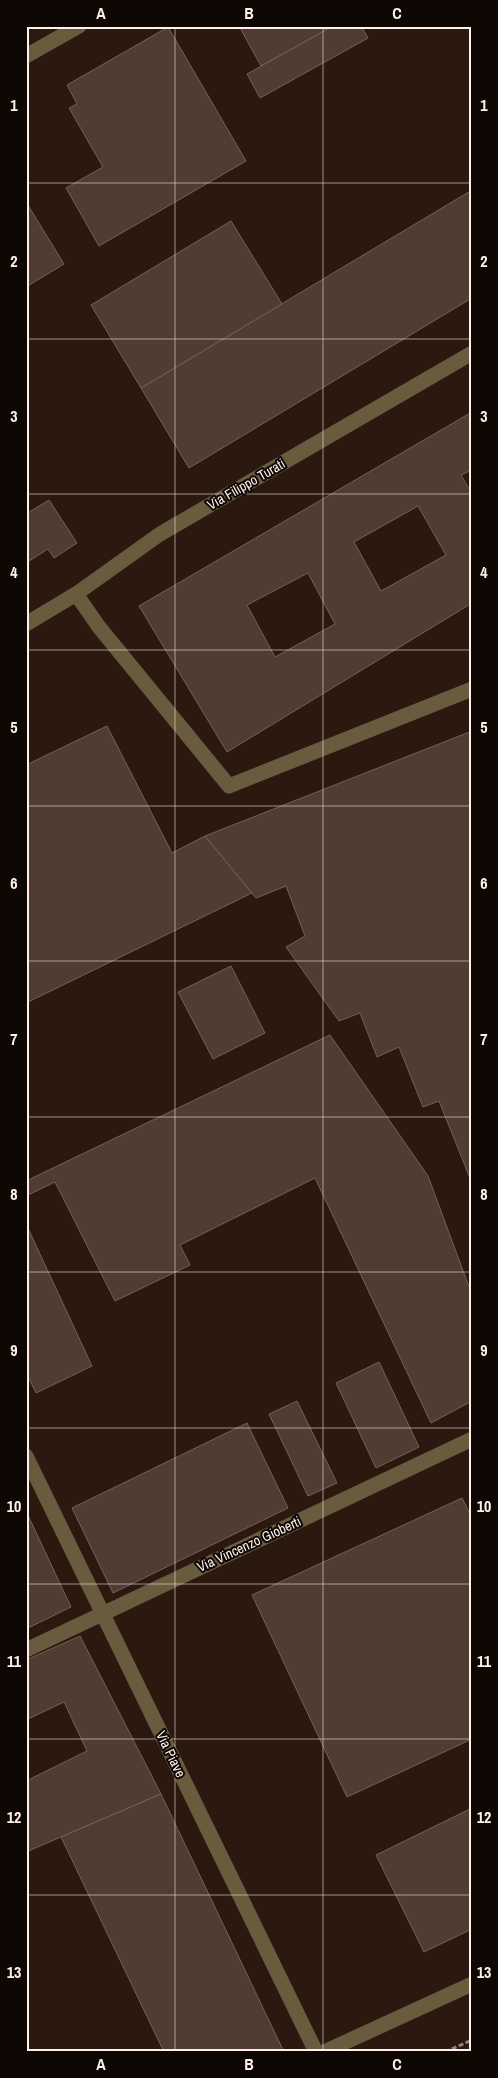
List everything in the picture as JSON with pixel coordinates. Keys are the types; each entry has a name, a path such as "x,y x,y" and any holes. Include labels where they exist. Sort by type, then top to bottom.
{"street":[{"path":"26,56 79,26"},
{"name":"Via Filippo Turati","path":"26,624 76,594 160,534 472,353"},
{"path":"76,594 99,627 229,786 472,689"},
{"name":"Via Vincenzo Gioberti","path":"26,1650 472,1439"},
{"name":"Via Piave","path":"26,1456 316,2052"},
{"path":"324,2052 472,1984"}],"path":[{"path":"445,2052 472,2040"}],"building":[{"path":"239,26 333,26 261,66"},
{"path":"333,26 361,26 368,38 260,98 247,74"},
{"path":"168,27 246,161 99,246 66,188 103,167 69,108 77,104 67,85"},
{"path":"472,190 472,298 189,468 141,388"},
{"path":"26,202 64,264 26,287"},
{"path":"231,221 282,304 141,388 91,305"},
{"path":"472,412 472,470 461,475 472,494 472,603 227,752 139,606","holes":["418,506 446,555 381,591 354,542","308,573 335,624 275,657 247,605"]},
{"path":"49,500 77,543 54,558 48,549 26,563 26,514"},
{"path":"107,726 172,853 205,836 252,893 26,1003 26,765"},
{"path":"472,731 472,1183 439,1101 423,1107 399,1047 377,1057 360,1013 339,1021 286,947 305,936 286,886 256,898 205,836"},
{"path":"231,966 265,1033 213,1059 178,992"},
{"path":"330,1035 428,1176 472,1295 472,1401 431,1423 315,1178 180,1245 190,1265 115,1301 55,1182 26,1196 26,1181"},
{"path":"26,1224 92,1366 36,1393 26,1372"},
{"path":"379,1362 419,1447 376,1468 336,1383"},
{"path":"297,1401 337,1483 308,1496 269,1414"},
{"path":"247,1423 288,1508 113,1593 72,1508"},
{"path":"462,1498 472,1518 472,1739 347,1797 252,1595"},
{"path":"26,1511 71,1607 26,1629"},
{"path":"80,1636 161,1794 26,1852 26,1781 87,1751 64,1702 26,1720 26,1660"},
{"path":"161,1794 284,2052 164,2052 61,1837"},
{"path":"472,1808 472,1929 424,1952 376,1855"}]}
